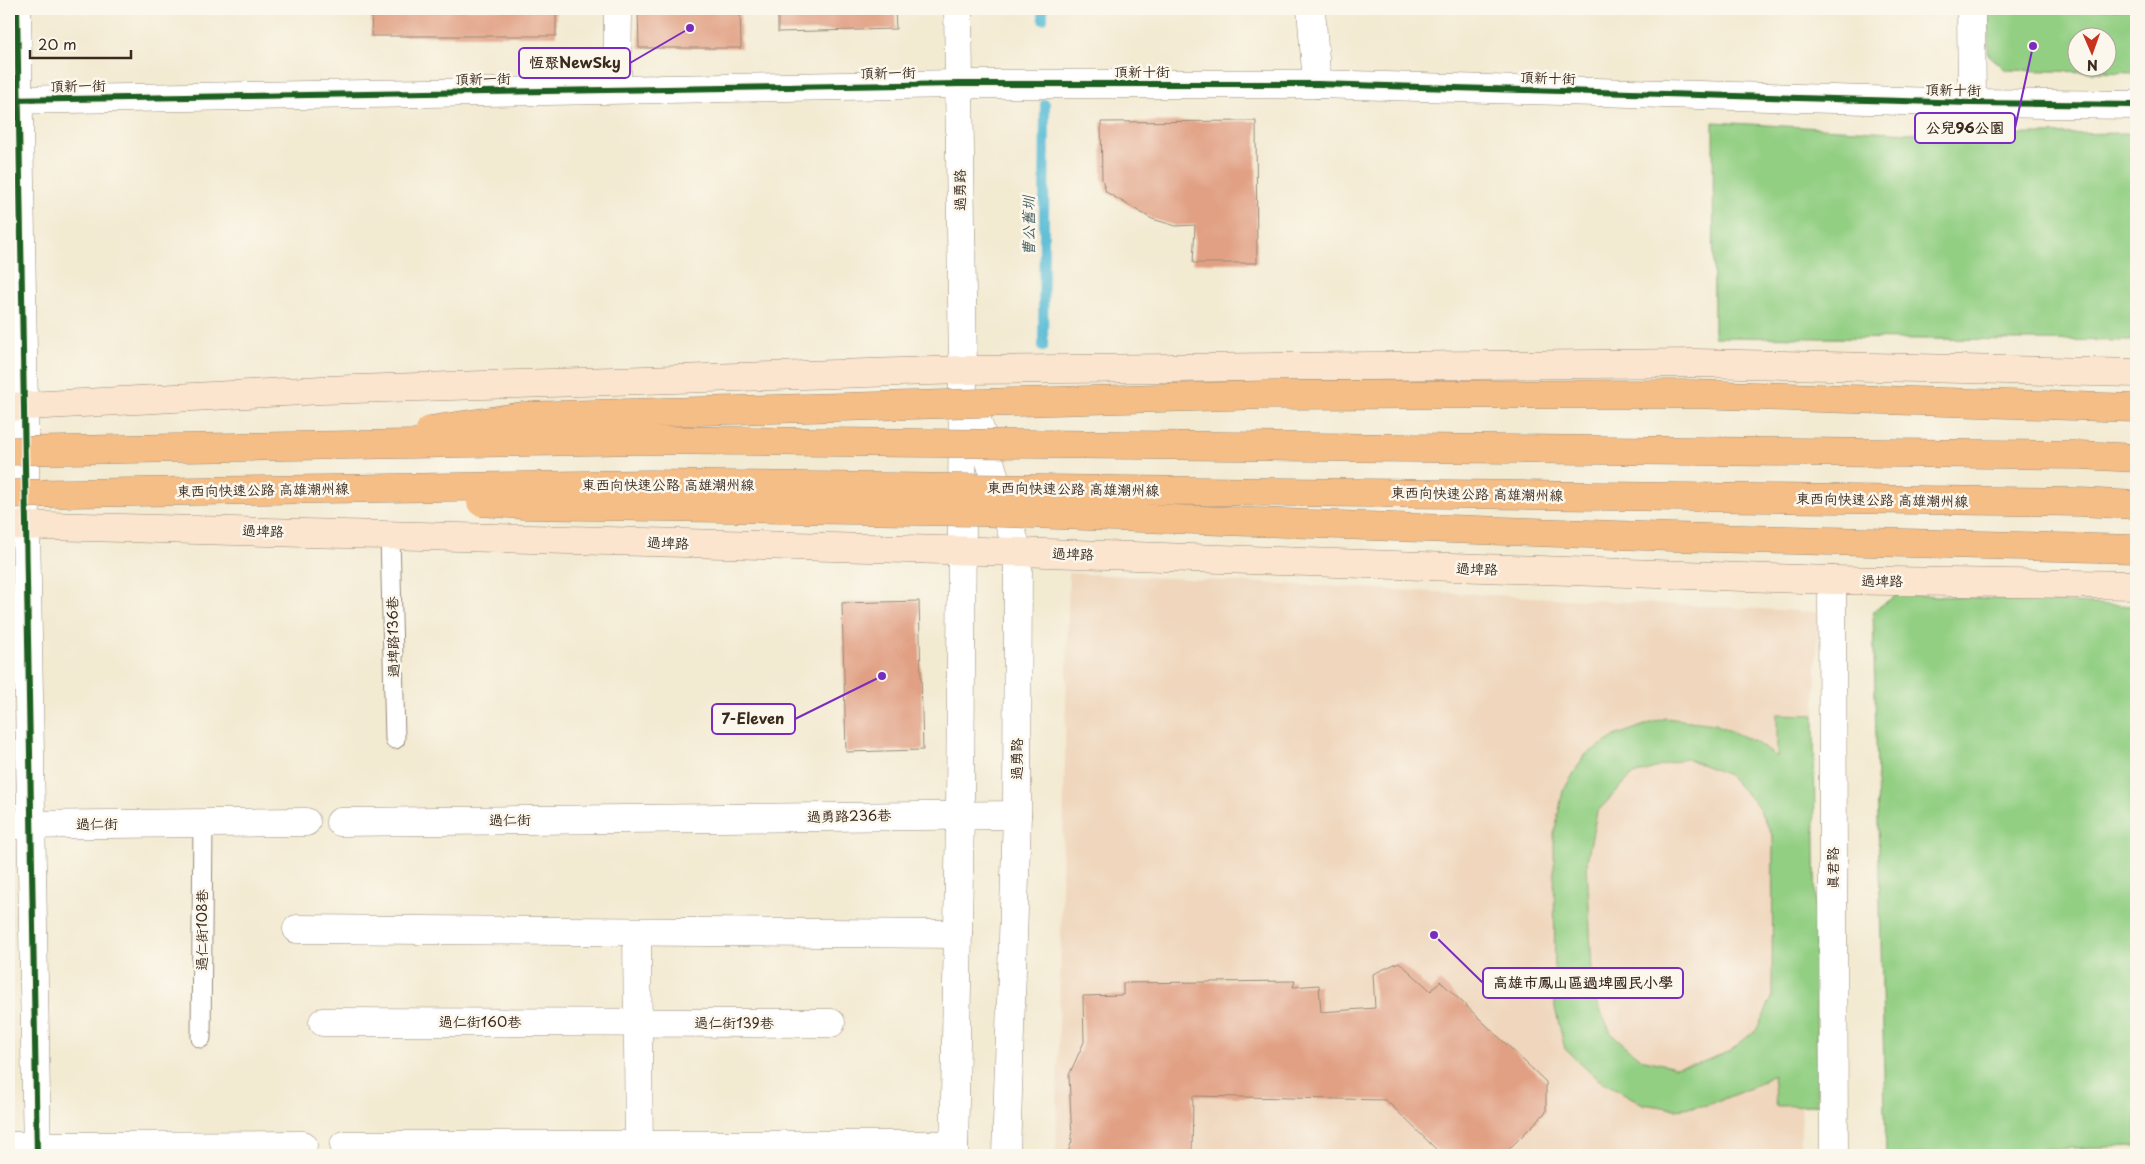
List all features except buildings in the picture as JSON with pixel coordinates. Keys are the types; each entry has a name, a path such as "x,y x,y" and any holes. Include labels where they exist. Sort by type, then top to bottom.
{"highway":[{"path":"322,446 523,416 1265,395 1691,394 2136,408"},
{"path":"9,451 655,440 2031,454 2136,458"},
{"name":"東西向快速公路 高雄潮州線","path":"9,494 648,484 2080,502 2136,505"},
{"path":"323,489 524,505 975,512 1652,536 2136,549"}],"main road":[{"path":"16,406 332,390 963,370 1695,364 2136,373"},
{"name":"過埤路","path":"17,525 1018,552 1832,580 2136,585"}],"street":[{"path":"18,9 14,100 20,825 37,1150"},
{"path":"618,9 618,89"},
{"name":"過勇路","path":"954,1150 960,815 963,370 958,9"},
{"path":"1311,9 1317,84"},
{"path":"1971,9 1972,103"},
{"name":"頂新一街","path":"14,100 958,84"},
{"name":"頂新十街","path":"958,84 1317,84 1972,103 2136,105"},
{"name":"過勇路","path":"963,370 1018,552 1017,815 1006,1155"},
{"name":"真君路","path":"1832,580 1834,1155"},
{"name":"過勇路236巷","path":"681,818 1017,815"},
{"name":"過仁街","path":"340,822 681,818"},
{"name":"過仁街","path":"20,825 306,822"},
{"path":"297,929 958,934"},
{"path":"637,932 639,1150"},
{"name":"過仁街160巷","path":"323,1022 638,1023"},
{"name":"過仁街139巷","path":"638,1023 831,1023"},
{"path":"9,1146 37,1150 303,1145"},
{"path":"344,1145 639,1150 954,1150"}],"lane":[{"name":"過埤路136巷","path":"390,535 395,740"},
{"name":"過仁街108巷","path":"201,1038 202,823"}],"shaded area":[{"path":"1069,573 1818,612 1800,1155 1056,1155"}],"green space":[{"path":"1989,9 2136,9 2136,73 2118,73 2118,28 2068,28 2068,71 2006,70 1988,54"},
{"path":"1713,122 1946,135 2136,133 2136,341 1714,337"},
{"path":"1898,594 2136,606 2136,1146 1886,1155 1873,611"},
{"path":"1777,714 1814,715 1817,1105 1776,1106 1773,1075 1751,1088 1708,1105 1676,1109 1643,1104 1596,1078 1565,1049 1555,1008 1554,834 1563,791 1584,756 1617,735 1665,718 1715,724 1755,742 1777,757","holes":["1685,758 1729,775 1757,805 1773,837 1772,998 1757,1029 1730,1051 1700,1063 1675,1067 1641,1059 1611,1033 1593,996 1587,861 1597,812 1631,776"]}],"waterway":[{"name":"曹公舊圳","path":"1043,9 1043,19"},
{"name":"曹公舊圳","path":"1043,347 1045,104"}],"cycle path":[{"path":"17,9 37,1155"},
{"path":"9,100 958,84 1317,84 1972,103 2136,105"}],"place":[{"name":"恆聚NewSky","path":"690,28"},
{"name":"公兒96公園","path":"2033,46"},
{"name":"7-Eleven","path":"882,676"},
{"name":"高雄市鳳山區過埤國民小學","path":"1434,935"}]}
